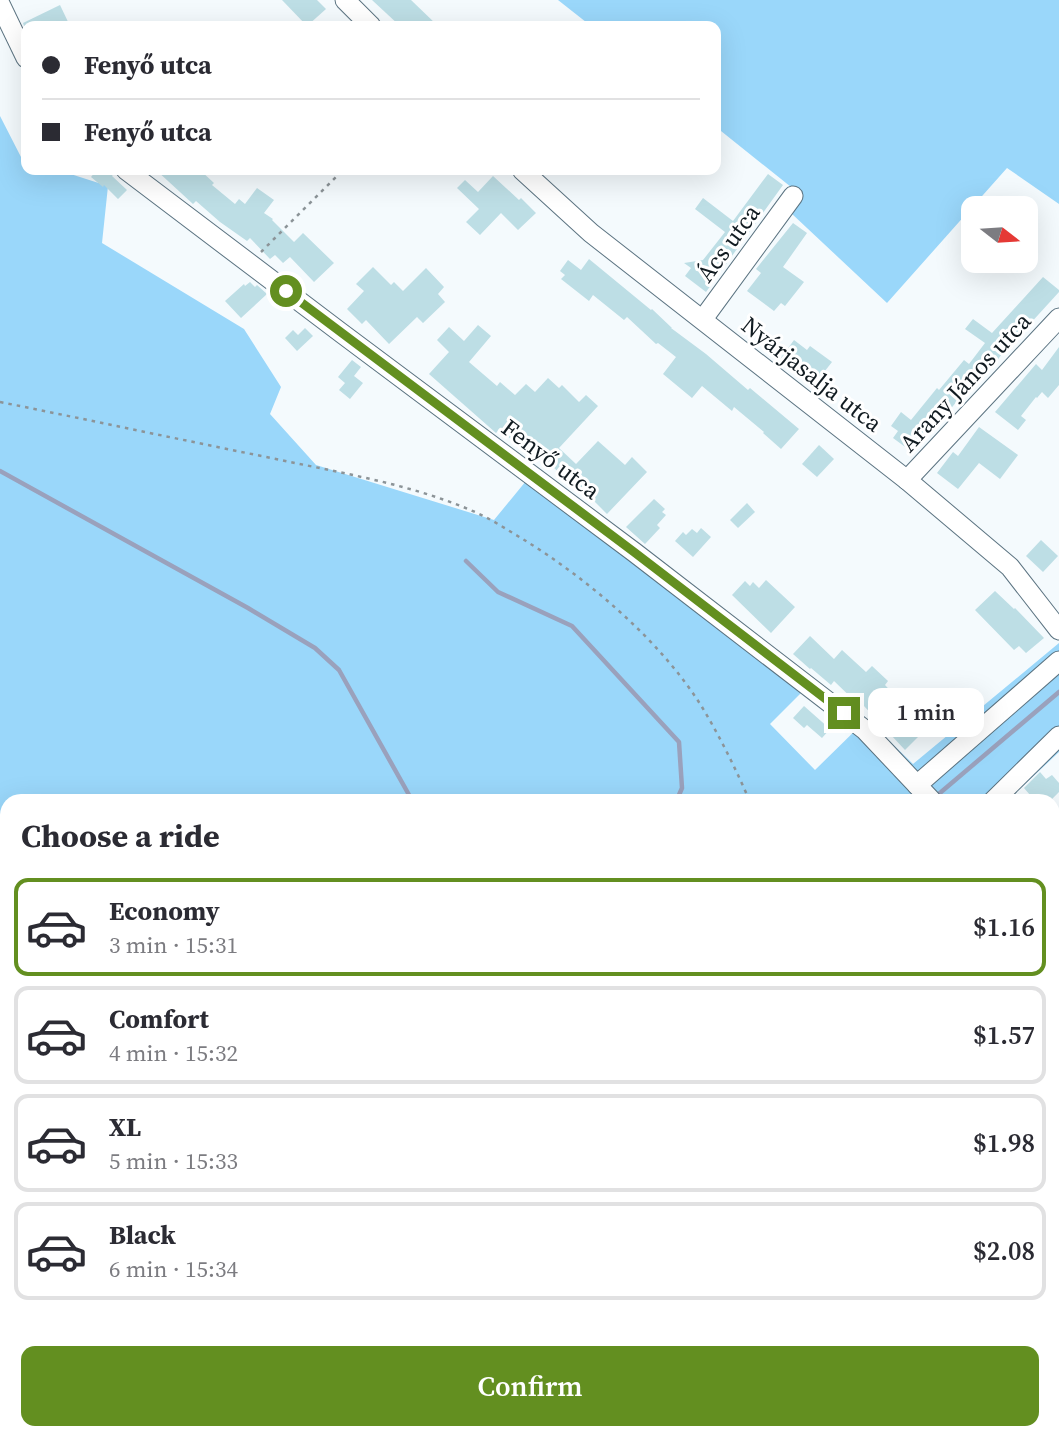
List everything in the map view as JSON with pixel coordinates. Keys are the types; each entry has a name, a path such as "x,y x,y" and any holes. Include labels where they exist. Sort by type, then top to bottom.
{"street":[{"path":"345,0 366,21"},
{"path":"0,4 21,48"},
{"name":"Fenyő utca","path":"133,175 634,552 865,730 926,794"},
{"name":"Nyárjasalja utca","path":"528,175 591,233 907,480 1010,567 1059,630"},
{"name":"Ács utca","path":"702,319 793,196"},
{"name":"Arany János utca","path":"907,480 1059,318"},
{"path":"926,794 1059,661"},
{"path":"1006,794 1059,736"}],"path":[{"path":"250,263 338,175"},
{"path":"0,402 405,487 475,512 500,525 582,578 649,640 701,706 747,794"}],"shaded area":[{"path":"558,0 1059,0 1059,204 1007,168 982,196 961,196 961,220 887,303 791,213 801,195 721,131 721,21 585,21"},
{"path":"0,116 21,157 21,175 74,175 108,186 102,243 244,329 281,387 270,414 316,465 494,520 535,470 812,682 770,724 815,770 867,719 913,764 1059,643 1059,752 1014,794 0,794"}],"building":[{"path":"282,0 317,0 326,9 313,21 302,21"},
{"path":"372,0 411,0 433,21 395,21"},
{"path":"60,5 68,21 27,21"},
{"path":"768,174 783,185 706,292 685,276 691,268 684,263 703,260 725,232 695,209 703,198 733,221"},
{"path":"113,175 127,190 118,199 91,177"},
{"path":"161,175 205,175 214,183 212,185 235,204 239,199 245,204 257,188 274,200 264,213 294,242 303,233 334,263 314,282 290,257 283,263 275,255 270,259 250,238 247,241 196,201 193,204"},
{"path":"493,176 536,213 518,230 501,213 480,235 466,222 479,209 457,188 465,180 478,192"},
{"path":"793,223 807,233 783,267 804,282 785,306 781,303 774,311 747,291 761,273 756,269"},
{"path":"589,259 799,429 781,449 734,407 732,411 702,386 692,398 663,374 676,357 656,344 627,317 624,320 593,295 589,301 561,279 565,275 560,271 568,260 581,270"},
{"path":"373,267 391,285 394,282 403,291 426,268 444,287 438,294 445,302 423,323 417,317 389,344 366,320 362,324 347,309 364,291 356,284"},
{"path":"1043,277 1059,292 1018,337 1016,335 993,366 990,364 941,421 937,418 912,452 893,438 898,431 891,426 901,412 911,420 937,388 939,390 964,360 969,364 985,343 965,329 973,319 992,333"},
{"path":"250,282 267,294 241,318 225,301"},
{"path":"478,325 491,336 469,362 497,386 500,382 515,395 526,384 535,392 548,378 559,388 562,385 579,402 586,395 598,406 559,448 576,464 598,441 625,465 632,457 647,472 607,514 578,485 575,488 525,440 519,447 500,429 496,433 429,374 449,352 437,340 449,327 464,341"},
{"path":"305,328 313,336 297,351 285,338 293,330 298,335"},
{"path":"794,340 807,350 810,346 832,362 813,386 780,359"},
{"path":"1059,347 1059,385 1048,398 1042,392 1036,397 1021,416 1026,420 1018,430 995,412 1036,364 1042,370"},
{"path":"352,360 361,367 354,376 363,383 350,399 339,390 345,383 338,377"},
{"path":"979,427 1018,455 1000,479 979,463 958,489 937,473 953,452 958,456"},
{"path":"819,445 834,459 817,477 802,464"},
{"path":"654,499 665,509 662,512 666,515 657,525 660,528 645,544 626,527"},
{"path":"747,503 755,512 738,528 730,520"},
{"path":"701,528 711,537 693,557 675,541 683,532 686,535 692,529 697,533"},
{"path":"1041,540 1058,556 1043,572 1026,556"},
{"path":"766,580 795,607 771,633 732,595 745,581 750,586 753,582 759,588"},
{"path":"995,591 1044,638 1026,653 1019,646 1014,650 975,610"},
{"path":"810,636 834,659 842,650 866,672 872,666 888,681 885,685 903,704 909,698 914,704 928,691 939,703 949,693 963,707 944,725 937,718 905,750 864,706 862,708 834,681 831,685 793,654"},
{"path":"804,706 830,729 822,738 807,725 804,728 793,718"},
{"path":"1040,772 1046,779 1052,775 1059,783 1057,794 1029,794 1024,788"}],"waterway":[{"path":"0,471 315,648 339,670 409,794"},
{"path":"466,561 498,592 572,626 679,742 682,788 679,794"},
{"path":"939,794 1059,692"}],"route":[{"path":"286,291 844,713"}]}
